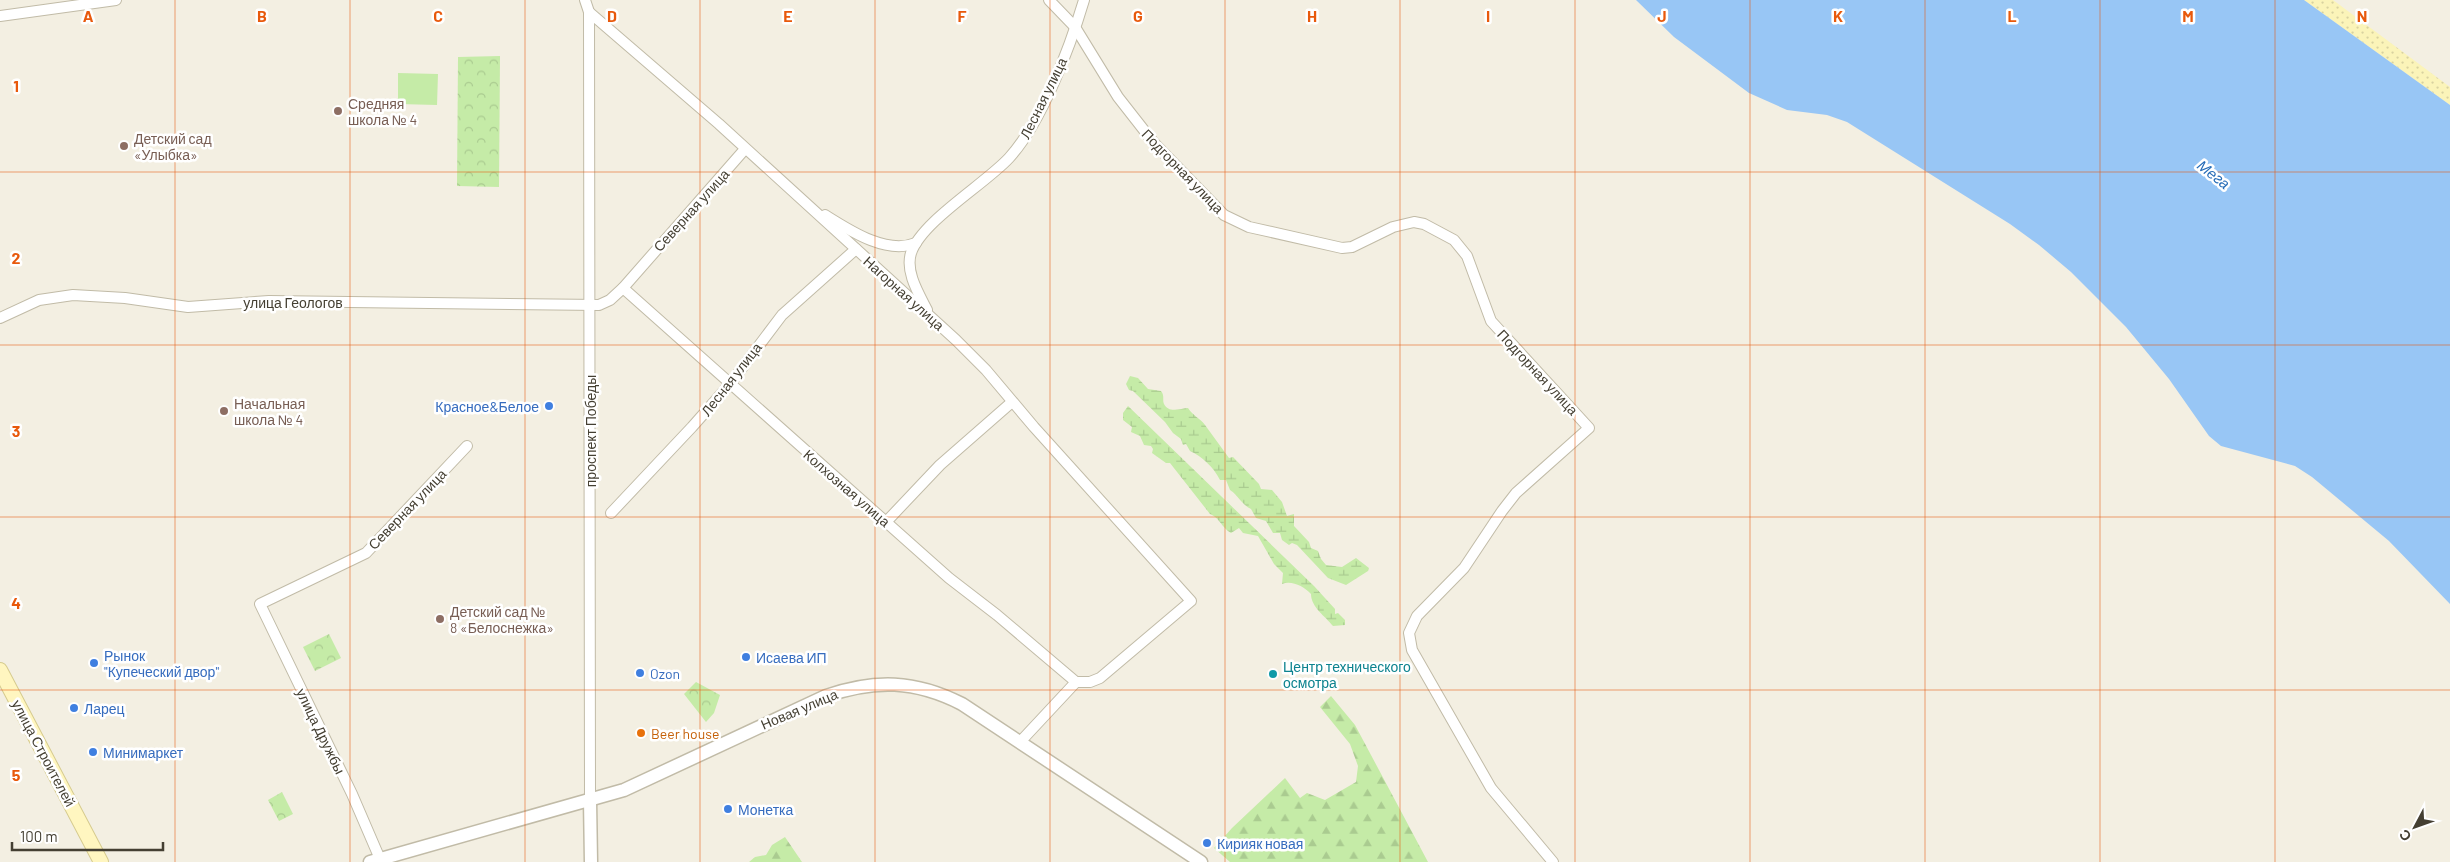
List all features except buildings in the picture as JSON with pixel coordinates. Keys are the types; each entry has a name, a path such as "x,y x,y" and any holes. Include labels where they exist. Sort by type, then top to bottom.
{"main road":[{"name":"улица Строителей","path":"2,677 101,862"}],"street":[{"path":"0,16 116,0"},
{"name":"проспект Победы","path":"585,0 589,12 591,862"},
{"name":"Подгорная улица","path":"1049,0 1076,28 1118,96 1148,136 1198,190 1232,220 1248,227 1334,247 1352,246 1393,227 1414,222 1436,229 1454,240 1468,256 1492,321 1589,428 1512,497 1464,568 1417,616 1409,633 1412,650 1488,784 1553,862"},
{"name":"Лесная улица","path":"916,243 939,218 1001,166 1017,148 1042,104 1076,28 1084,0"},
{"name":"Нагорная улица","path":"589,12 705,111 986,370 1012,402 1191,601 1100,678 1090,682 1076,682"},
{"name":"Северная улица","path":"590,306 605,303 623,288 745,149"},
{"path":"804,203 868,238 899,247 916,243"},
{"path":"916,243 909,264 911,275 931,318"},
{"name":"Лесная улица","path":"611,513 730,384 782,315 856,250"},
{"name":"Колхозная улица","path":"623,288 886,522 1076,682"},
{"name":"улица Геологов","path":"0,318 38,300 73,295 124,298 188,307 269,301 590,306"},
{"path":"886,522 940,465 1012,402"},
{"name":"Северная улица","path":"260,604 366,553 468,446"},
{"name":"улица Дружбы","path":"260,604 356,803 375,860"},
{"path":"1020,742 1076,682"},
{"name":"Новая улица","path":"375,860 590,800 655,777 764,723 826,696 874,685 905,684 934,691 962,704 1201,862"}],"green space":[{"path":"500,56 499,187 457,186 458,57"},
{"path":"398,73 438,74 437,105 398,104"},
{"path":"1130,376 1138,378 1148,389 1161,391 1164,404 1169,409 1188,408 1203,423 1229,458 1233,457 1259,484 1261,489 1272,490 1282,502 1287,516 1294,514 1294,526 1309,542 1311,548 1318,551 1326,565 1342,567 1356,558 1369,568 1368,571 1346,585 1328,578 1297,545 1292,543 1289,545 1282,540 1280,533 1273,533 1266,521 1256,518 1251,509 1230,490 1226,480 1220,480 1207,463 1190,451 1186,444 1183,445 1181,439 1173,433 1165,422 1133,391 1129,390 1126,384"},
{"path":"1128,406 1314,586 1335,609 1335,614 1338,613 1345,620 1345,625 1333,626 1313,603 1311,594 1305,588 1293,583 1282,584 1283,573 1274,564 1258,536 1243,533 1239,528 1231,533 1210,514 1170,463 1166,463 1152,453 1153,449 1151,446 1144,445 1140,436 1131,432 1132,427 1123,420 1123,413"},
{"path":"329,634 341,658 315,671 303,647"},
{"path":"696,682 720,695 714,713 706,722 684,694"},
{"path":"1331,696 1355,725 1428,862 1230,862 1214,848 1232,828 1285,778 1300,798 1307,793 1325,800 1356,782 1358,766 1350,744 1320,707"},
{"path":"282,792 293,814 279,821 268,800"},
{"path":"785,837 802,862 749,862 755,857 766,855 772,845"}],"sand":[{"path":"2304,0 2333,0 2450,87 2450,105"}],"water":[{"name":"Мега","path":"1636,0 2304,0 2450,105 2450,604 2389,541 2312,477 2295,466 2221,446 2209,436 2169,379 2126,327 2071,272 2039,245 2010,224 1847,122 1827,115 1787,110 1749,93 1674,37"}],"place":[{"name":"Средняя школа № 4","path":"338,111"},
{"name":"Детский сад «Улыбка»","path":"124,146"},
{"name":"Красное&Белое","path":"549,406"},
{"name":"Начальная школа № 4","path":"224,411"},
{"name":"Детский сад № 8 «Белоснежка»","path":"440,619"},
{"name":"Исаева ИП","path":"746,657"},
{"name":"Рынок \"Купеческий двор\"","path":"94,663"},
{"name":"Ozon","path":"640,673"},
{"name":"Центр технического осмотра","path":"1273,674"},
{"name":"Ларец","path":"74,708"},
{"name":"Beer house","path":"641,733"},
{"name":"Минимаркет","path":"93,752"},
{"name":"Монетка","path":"728,809"},
{"name":"Кирияк новая","path":"1207,843"}]}
